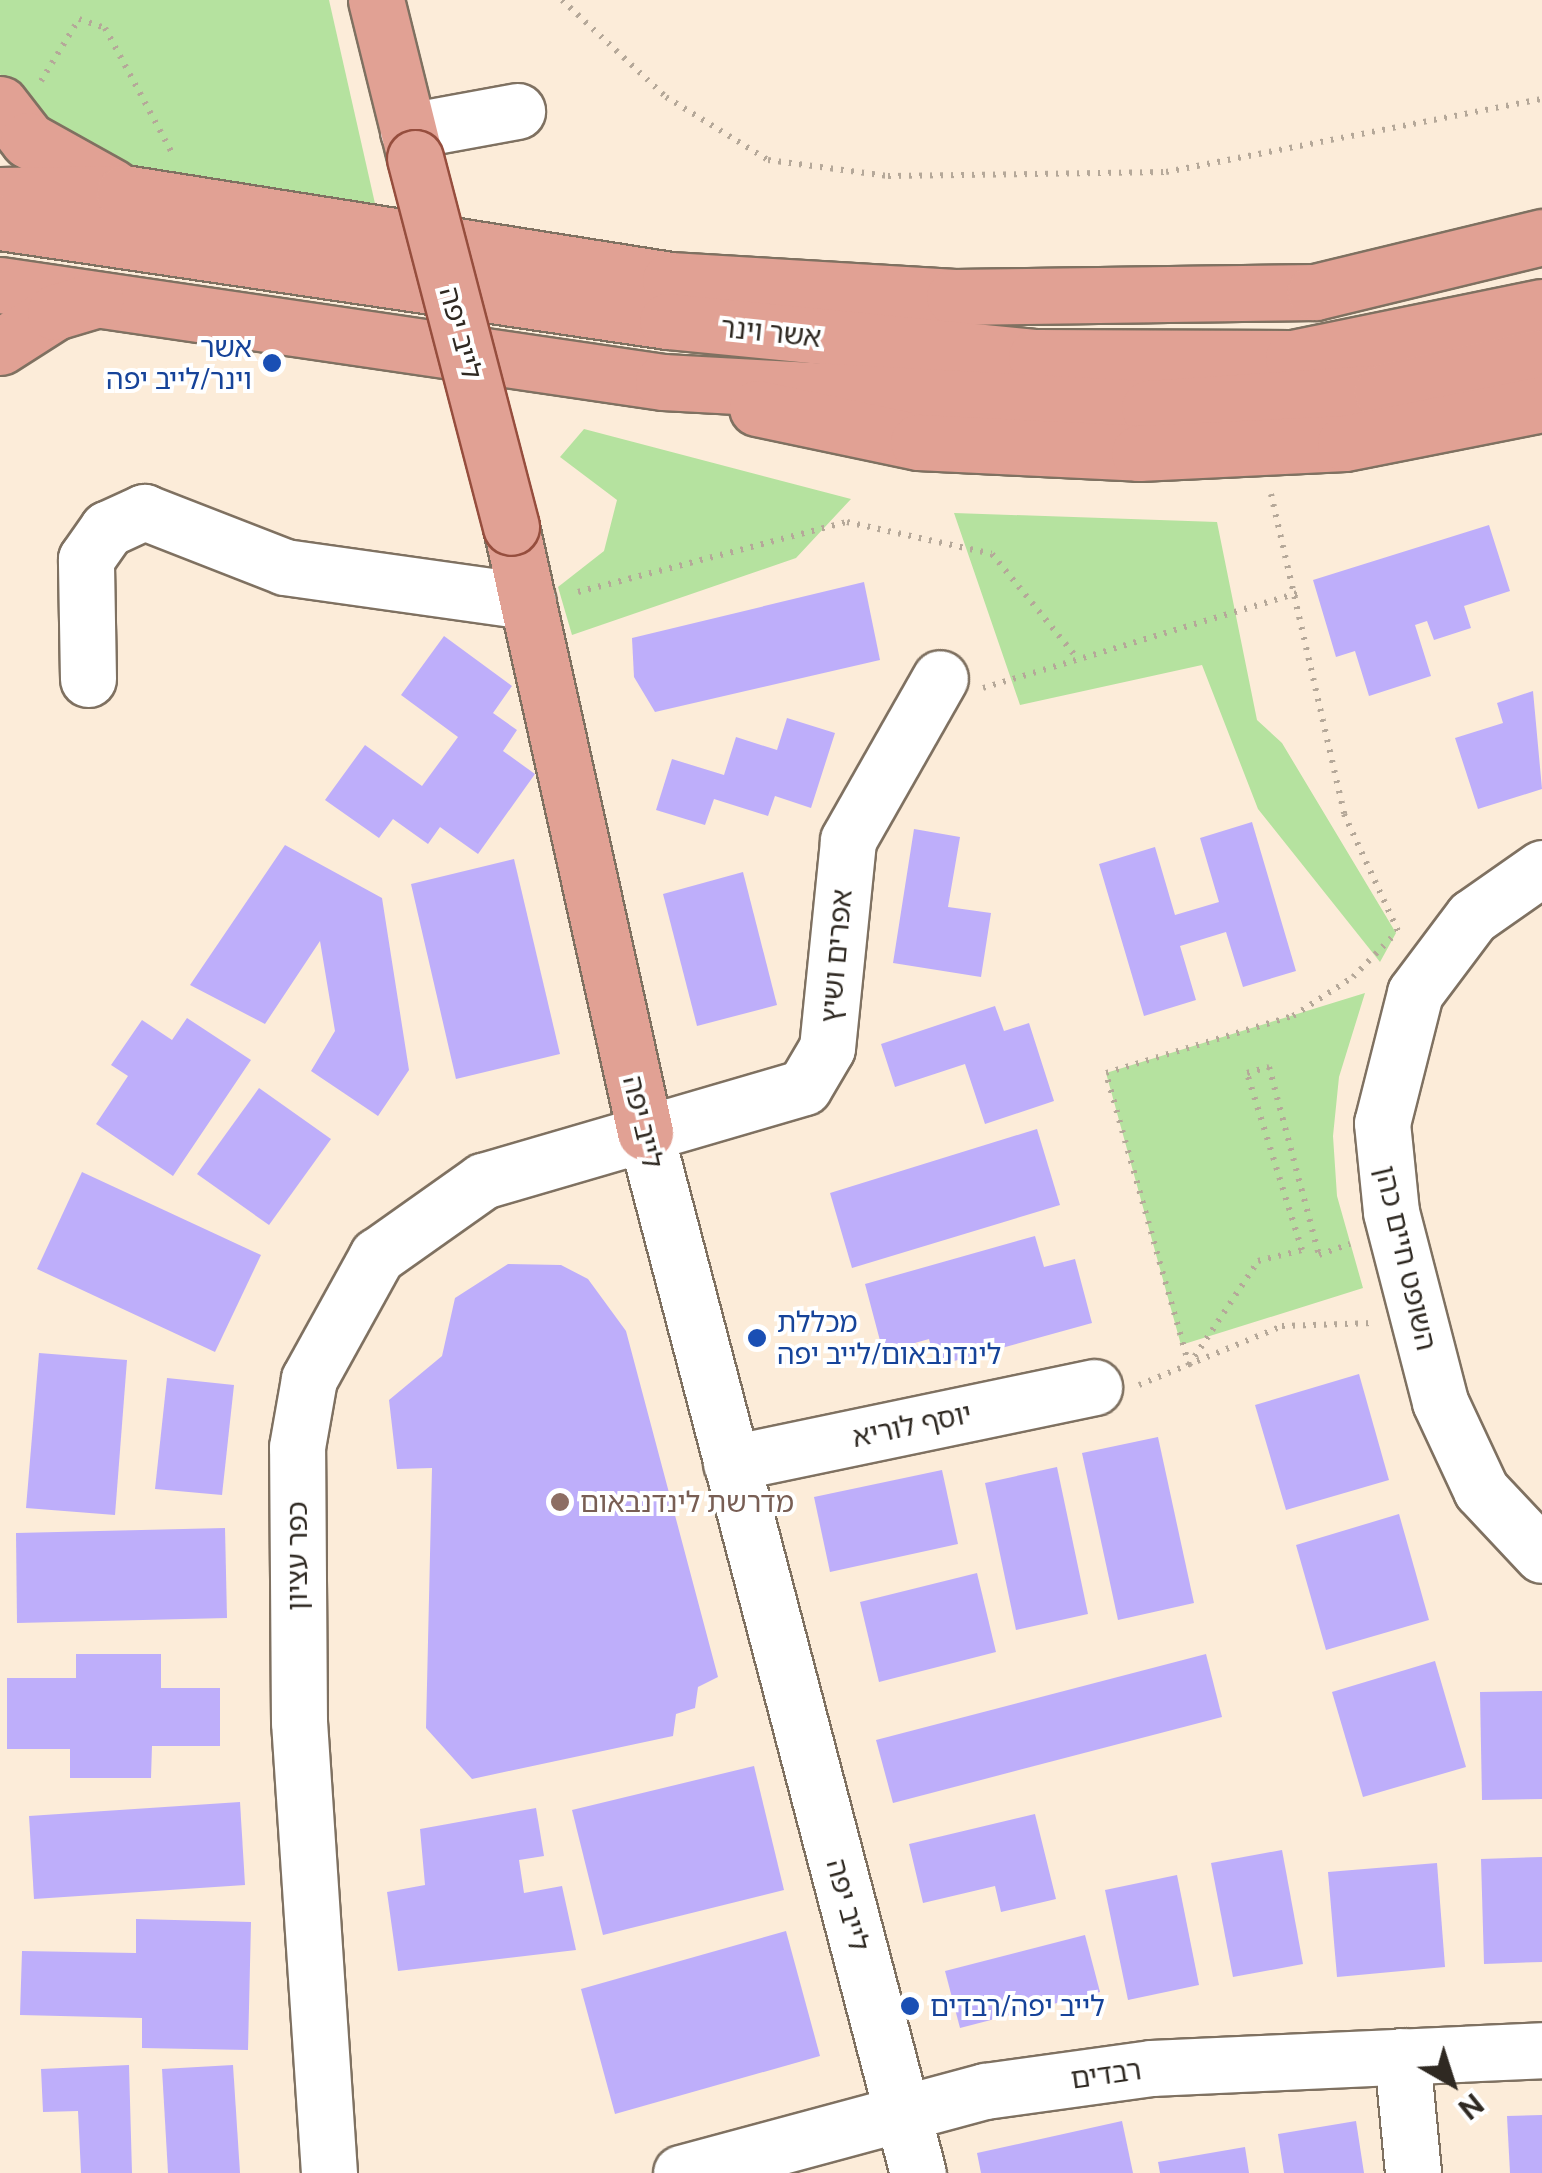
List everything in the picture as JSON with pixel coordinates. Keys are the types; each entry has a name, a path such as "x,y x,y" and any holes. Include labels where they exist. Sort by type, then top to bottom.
{"main road":[{"name":"לייב יפה","path":"376,0 511,526 553,597 644,1132"},
{"path":"0,104 28,140 124,193"},
{"path":"0,195 124,193 670,280 1122,301 1316,292 1542,237"},
{"name":"אשר וינר","path":"0,222 667,321 1036,356 1293,358 1542,306"},
{"name":"אשר וינר","path":"0,285 663,382 1225,407 1382,392 1542,357"},
{"path":"0,347 55,312 99,299"},
{"path":"663,382 918,442 1024,453 1258,449 1435,429 1542,404"}],"street":[{"path":"412,144 517,111"},
{"path":"88,679 86,559 107,529 144,512 286,568 553,597"},
{"name":"אפרים ושיץ","path":"644,1132 804,1087 827,1048 848,840 940,678"},
{"name":"השופט חיים כהן","path":"1542,868 1472,917 1415,993 1386,1078 1383,1168 1418,1315 1458,1449 1500,1513 1542,1555"},
{"name":"לייב יפה","path":"644,1132 918,2173"},
{"name":"כפר עציון","path":"329,2173 299,1722 297,1447 310,1379 341,1308 418,1219 483,1181 644,1132"},
{"name":"יוסף לוריא","path":"731,1463 1094,1387"},
{"name":"רבדים","path":"680,2173 902,2110 1151,2068 1542,2050"},
{"path":"1402,2056 1413,2173"}],"path":[{"path":"562,0 666,97 768,160 888,176 1166,172 1542,99"},
{"path":"46,66 79,18 105,28 155,135 228,209"},
{"path":"1258,449 1298,592 1344,814 1396,934"},
{"path":"553,597 847,522 992,554 1078,659"},
{"path":"940,678 946,700 1298,592"},
{"path":"1189,1365 1106,1073 1293,1016 1353,977 1396,934 1472,917"},
{"path":"1189,1365 1258,1261 1302,1250 1248,1073 1269,1067 1319,1254 1396,1229"},
{"path":"1094,1387 1122,1390 1282,1326 1418,1315"}],"green space":[{"path":"0,0 329,0 376,208 95,160 15,101 0,74"},
{"path":"584,429 851,499 796,558 572,635 558,587 604,551 617,500 560,457"},
{"path":"954,513 1217,522 1257,720 1282,743 1396,933 1380,962 1258,809 1202,665 1020,705"},
{"path":"1365,993 1339,1077 1333,1136 1337,1196 1363,1288 1181,1345 1106,1073"}],"building":[{"path":"1489,525 1510,591 1464,606 1471,628 1434,640 1427,621 1415,625 1431,676 1369,696 1355,651 1336,657 1313,580"},
{"path":"864,582 880,660 655,712 634,677 632,638"},
{"path":"444,636 512,686 493,713 517,730 503,751 535,774 478,854 440,827 428,844 393,819 379,838 325,800 365,745 422,786 458,737 401,695"},
{"path":"1533,691 1542,789 1478,809 1455,738 1503,723 1497,703"},
{"path":"787,718 835,733 811,808 775,796 768,816 714,799 705,825 656,810 672,759 724,775 736,737 777,750"},
{"path":"1252,822 1296,971 1243,987 1226,932 1180,946 1196,1000 1144,1016 1099,864 1155,847 1175,915 1219,902 1200,838"},
{"path":"914,829 960,837 948,907 991,913 981,977 893,963"},
{"path":"285,845 382,898 409,1070 378,1116 311,1071 335,1031 320,941 265,1024 190,985"},
{"path":"514,859 560,1054 456,1079 411,884"},
{"path":"743,872 777,1005 697,1026 663,894"},
{"path":"995,1006 1004,1031 1029,1023 1054,1101 985,1124 965,1064 895,1087 881,1044"},
{"path":"187,1018 251,1060 173,1176 96,1124 128,1076 111,1065 142,1020 172,1040"},
{"path":"259,1088 331,1139 269,1225 197,1174"},
{"path":"1037,1129 1060,1205 852,1268 830,1193"},
{"path":"82,1172 261,1255 215,1352 37,1269"},
{"path":"1035,1236 1044,1267 1075,1259 1092,1323 936,1366 929,1339 883,1352 865,1284"},
{"path":"508,1264 561,1265 588,1279 626,1331 718,1677 698,1687 695,1708 676,1714 673,1736 472,1779 426,1728 432,1468 397,1469 389,1400 442,1356 455,1298"},
{"path":"39,1353 127,1360 115,1515 26,1508"},
{"path":"1359,1374 1389,1480 1286,1510 1255,1405"},
{"path":"167,1378 234,1385 222,1495 155,1489"},
{"path":"1158,1437 1194,1603 1118,1620 1082,1453"},
{"path":"1057,1467 1088,1614 1016,1630 985,1483"},
{"path":"942,1470 958,1544 830,1572 814,1497"},
{"path":"1399,1514 1429,1620 1326,1650 1296,1545"},
{"path":"225,1528 227,1618 17,1623 16,1533"},
{"path":"977,1573 996,1652 879,1682 860,1602"},
{"path":"76,1654 161,1654 161,1688 220,1688 220,1746 152,1746 151,1778 70,1778 70,1749 7,1749 7,1678 76,1678"},
{"path":"1206,1654 1222,1717 893,1803 876,1740"},
{"path":"1435,1661 1466,1767 1363,1797 1332,1692"},
{"path":"1542,1691 1542,1799 1482,1800 1480,1692"},
{"path":"754,1766 784,1890 603,1935 572,1810"},
{"path":"240,1802 245,1885 34,1899 29,1816"},
{"path":"536,1808 544,1856 519,1860 524,1893 562,1886 576,1950 398,1971 387,1892 425,1885 420,1829"},
{"path":"1035,1814 1056,1899 1001,1912 995,1886 923,1903 909,1844"},
{"path":"1282,1850 1303,1964 1233,1977 1211,1863"},
{"path":"1542,1857 1542,1962 1484,1964 1481,1859"},
{"path":"1437,1863 1445,1967 1337,1977 1328,1872"},
{"path":"1177,1875 1199,1985 1128,2000 1105,1890"},
{"path":"136,1919 251,1922 248,2050 142,2048 142,2018 20,2015 22,1951 136,1953"},
{"path":"786,1931 820,2056 615,2114 581,1989"},
{"path":"1085,1935 1100,1992 960,2028 945,1971"},
{"path":"129,2065 132,2173 81,2173 78,2111 43,2112 41,2069"},
{"path":"233,2065 240,2173 168,2173 162,2069"},
{"path":"1542,2115 1542,2173 1510,2173 1507,2116"},
{"path":"1122,2121 1133,2173 981,2173 977,2153"},
{"path":"1356,2121 1364,2173 1284,2173 1278,2134"},
{"path":"1245,2147 1249,2173 1160,2173 1158,2162"}],"place":[{"name":"אשר וינר/לייב יפה","path":"272,363"},
{"name":"מכללת לינדנבאום/לייב יפה","path":"757,1338"},
{"name":"מדרשת לינדנבאום","path":"560,1502"},
{"name":"לייב יפה/רבדים","path":"910,2006"}]}
